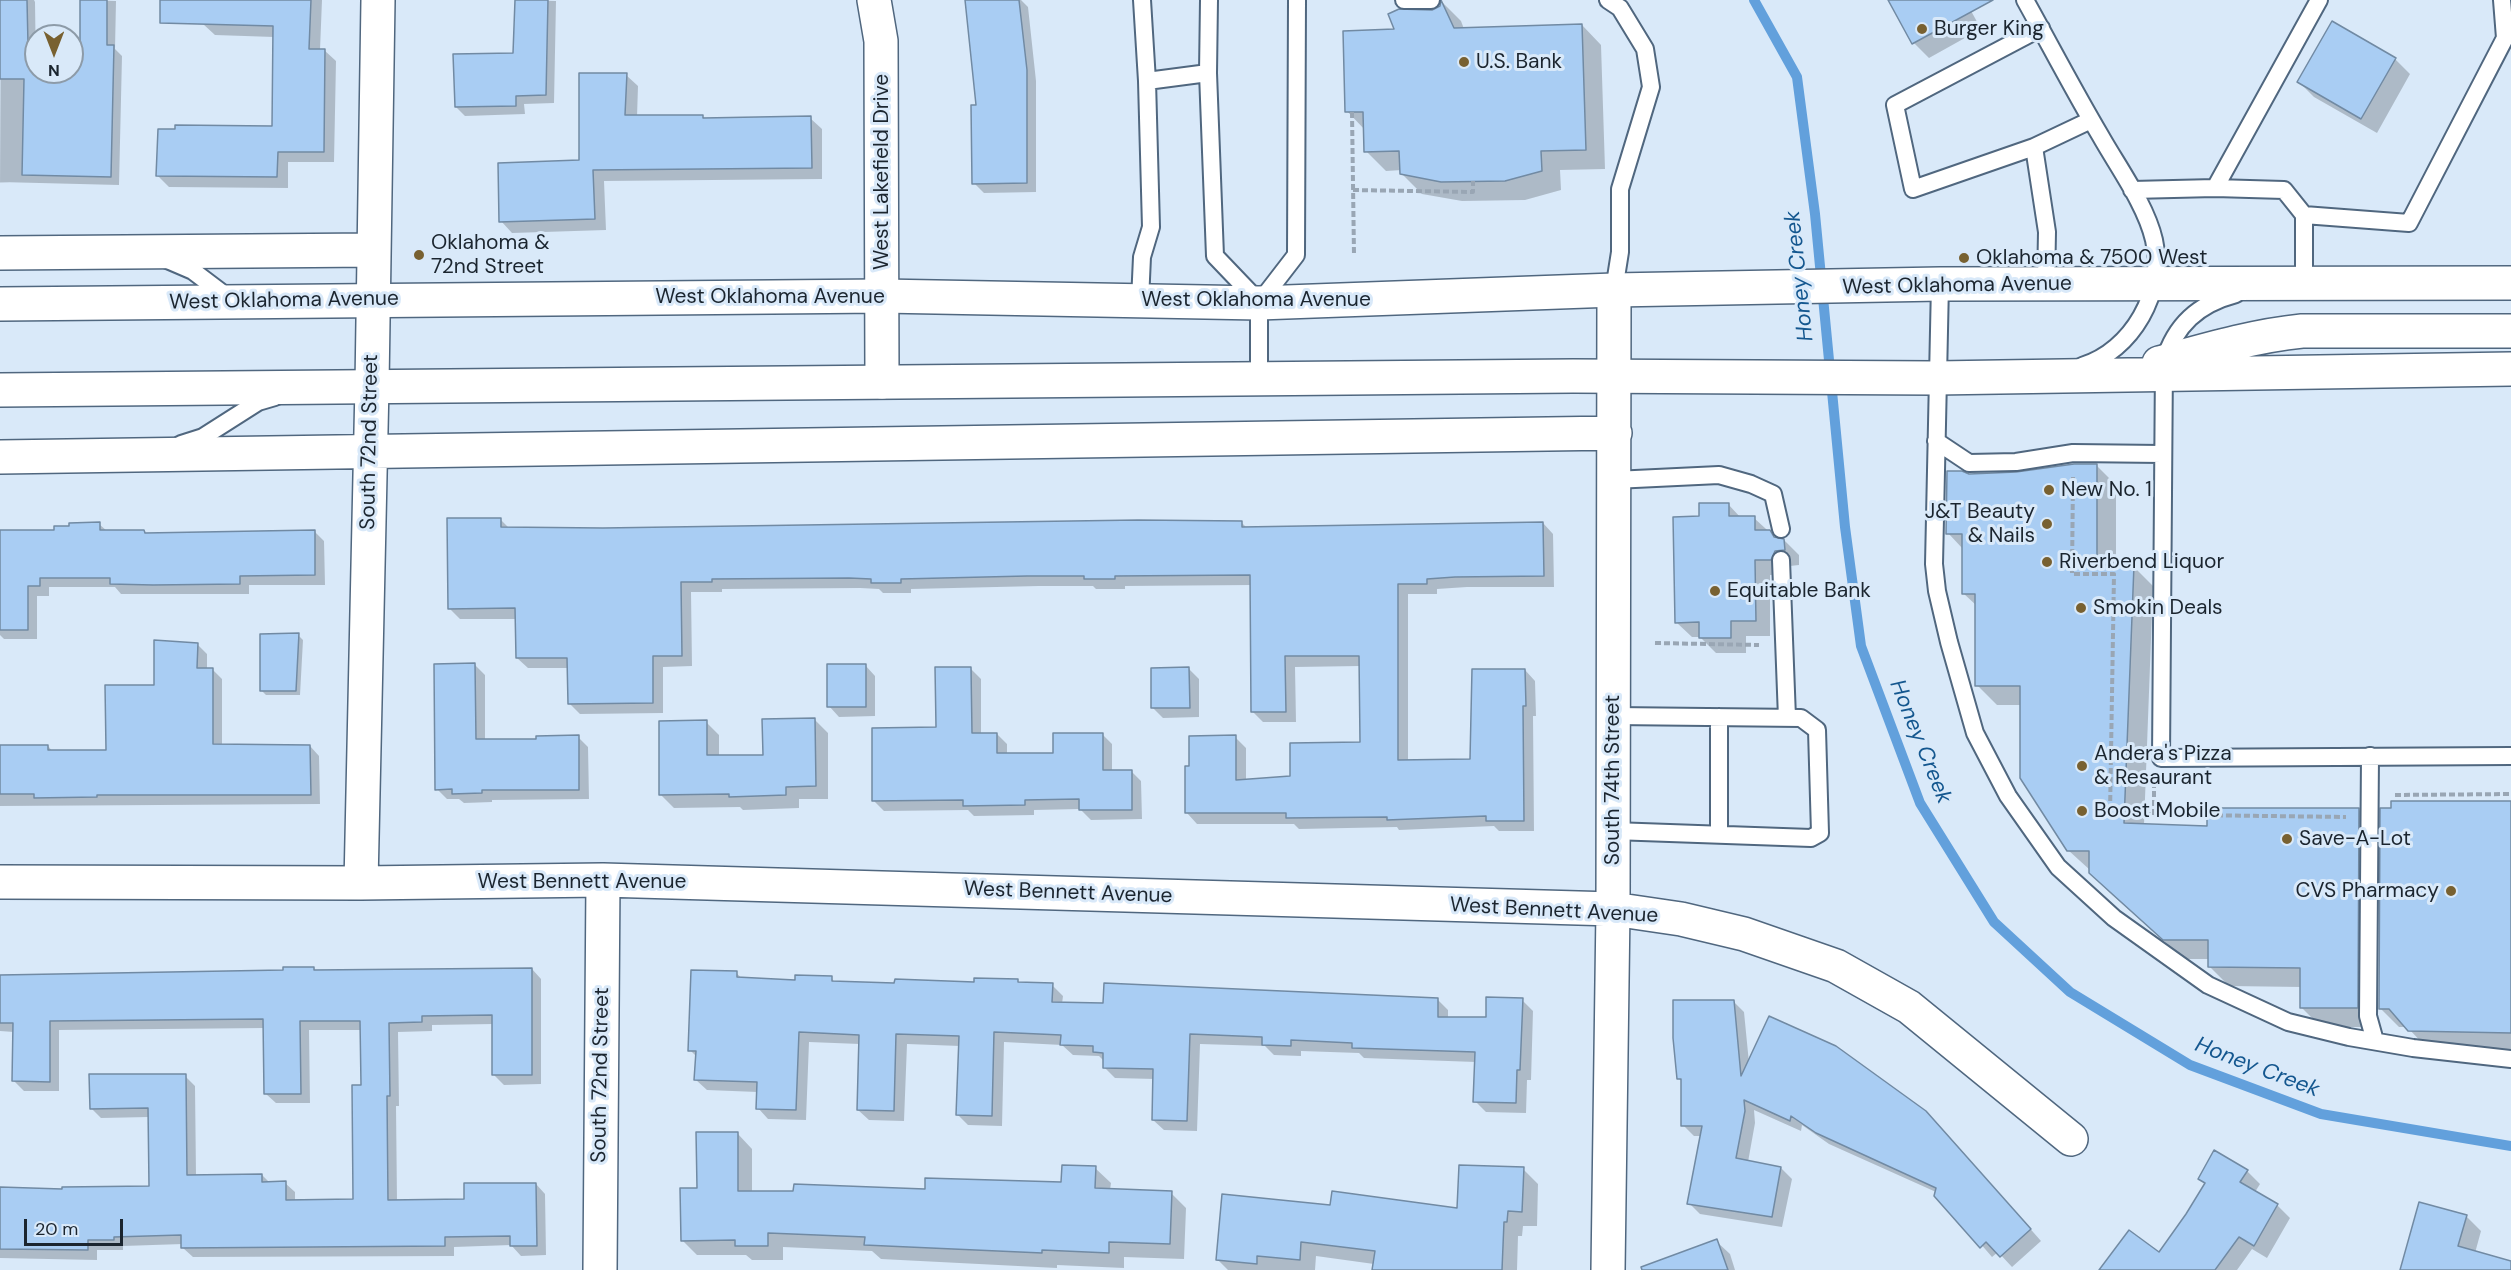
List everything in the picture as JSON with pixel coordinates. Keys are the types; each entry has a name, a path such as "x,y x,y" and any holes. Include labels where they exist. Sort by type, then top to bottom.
{"street":[{"name":"South 72nd Street","path":"361,883 378,0"},
{"name":"West Lakefield Drive","path":"874,0 881,41 882,381"},
{"path":"0,253 374,250"},
{"name":"West Oklahoma Avenue","path":"0,304 882,296 1260,303 1614,290 1940,284 2511,283"},
{"name":"South 74th Street","path":"1608,1270 1613,909 1614,290"},
{"path":"2163,368 2217,347 2280,333 2302,331 2511,331"},
{"path":"0,390 1615,376 1936,378 2117,375 2163,368 2511,369"},
{"path":"0,457 1615,433"},
{"name":"South 72nd Street","path":"600,1270 603,880"},
{"name":"West Bennett Avenue","path":"0,882 361,883 603,880 1613,909 1681,919 1744,934 1836,966 1909,1007 2070,1138"}],"lane":[{"path":"1140,301 1142,257 1150,227 1147,81 1142,0"},
{"path":"1209,0 1208,73 1215,256 1260,303"},
{"path":"1259,379 1260,303 1296,255 1297,0"},
{"path":"1404,0 1431,0"},
{"path":"1608,0 1620,8 1645,49 1651,87 1620,189 1620,252 1614,290"},
{"path":"2025,0 2132,190 2154,239 2156,252 2155,285 2150,301 2123,342 2108,356 2096,362 2047,376"},
{"path":"2215,188 2319,0"},
{"path":"2304,215 2409,223 2508,38 2502,0"},
{"path":"2041,28 1895,105 1913,189 2034,147 2091,120"},
{"path":"1147,81 1208,73"},
{"path":"2034,147 2047,232 2046,285"},
{"path":"2132,190 2215,188 2284,190 2304,215 2304,284"},
{"path":"140,252 193,271 233,301"},
{"path":"1940,284 1936,378 1934,564 1937,591 1975,733 2008,796 2058,867 2114,918 2208,985 2288,1022 2413,1048 2511,1059"},
{"path":"2269,284 2218,298 2194,312 2175,333 2163,368 2161,758 2511,756"},
{"path":"146,455 203,437 258,402 313,387"},
{"path":"1936,441 1969,464 2016,462 2073,453 2162,454"},
{"path":"1614,480 1719,475 1751,484 1773,495 1781,529"},
{"path":"1782,560 1787,718"},
{"path":"1613,831 1811,838 1820,833 1817,730 1801,718 1614,716"},
{"path":"1719,717 1719,834"},
{"path":"2370,756 2368,1016 2375,1041"}],"path":[{"path":"1352,112 1354,255"},
{"path":"1353,190 1473,192 1473,181"},
{"path":"1655,644 1784,646"},
{"path":"2154,815 2154,775 2161,758"},
{"path":"2384,795 2511,794"}],"building":[{"path":"0,0 27,0 28,24 24,24 24,79 0,79"},
{"path":"80,0 107,0 107,45 114,45 111,177 22,175 24,79 24,84 84,84 84,24 80,24"},
{"path":"160,0 311,0 309,49 325,49 324,152 278,152 277,177 156,176 158,129 175,129 175,125 272,126 273,26 160,23"},
{"path":"515,0 548,0 546,95 516,96 516,106 455,107 453,54 513,53"},
{"path":"965,0 1019,0 1027,70 1027,183 972,184 971,105 976,105"},
{"name":"U.S. Bank","path":"1441,0 1454,28 1582,24 1586,150 1541,151 1542,171 1505,181 1441,182 1400,174 1399,151 1364,152 1363,112 1345,112 1343,31 1394,29 1388,14 1399,9 1432,10 1440,6"},
{"name":"Burger King","path":"1888,0 1993,0 1912,44"},
{"path":"2332,21 2396,58 2361,119 2297,82"},
{"path":"579,73 627,73 625,115 703,115 703,118 811,116 812,168 593,170 595,219 499,222 498,163 579,160"},
{"path":"2074,464 2097,464 2097,565 2134,565 2124,823 2207,826 2207,808 2359,808 2358,1008 2300,1008 2300,968 2208,967 2208,940 2163,940 2089,873 2089,851 2067,851 2020,778 2020,686 1975,686 1975,594 1962,594 1962,534 1946,534 1947,471 1962,471 1969,474 2016,472"},
{"name":"Equitable Bank","path":"1699,503 1729,503 1729,516 1755,516 1755,530 1770,530 1774,537 1784,539 1785,550 1775,551 1771,560 1755,560 1756,621 1731,621 1731,638 1699,638 1699,622 1675,623 1673,517 1699,516"},
{"path":"447,518 501,518 501,527 603,528 1138,520 1242,521 1242,527 1543,522 1544,576 1455,577 1427,579 1427,584 1398,584 1398,760 1470,759 1472,669 1525,669 1524,821 1486,821 1486,816 1387,820 1387,817 1286,818 1286,813 1185,813 1185,766 1189,766 1189,736 1236,735 1236,780 1290,776 1290,743 1360,742 1359,656 1285,656 1286,712 1251,712 1250,575 1115,576 1115,579 1084,579 1084,576 1027,576 901,579 901,583 871,583 871,579 849,578 712,579 712,582 681,582 682,656 653,656 653,703 568,704 567,658 516,658 515,608 448,609"},
{"path":"100,522 100,530 144,530 145,533 315,530 315,575 240,576 240,584 153,585 110,584 110,578 40,578 40,586 28,586 28,630 0,630 0,530 54,530 54,526 69,526 69,523"},
{"path":"299,633 296,691 260,691 260,634"},
{"path":"154,640 198,643 197,668 213,668 213,744 310,745 311,795 97,795 97,797 34,798 34,794 0,794 0,745 48,745 48,750 106,750 105,685 154,685"},
{"path":"475,663 476,739 536,739 536,736 579,735 579,790 482,790 482,793 452,794 452,789 435,790 434,664"},
{"path":"827,664 866,664 866,707 827,707"},
{"path":"935,667 971,667 972,733 997,733 997,753 1053,753 1053,733 1103,733 1103,770 1132,770 1132,810 1079,810 1079,799 1025,800 1025,805 963,806 963,800 872,801 872,728 936,727"},
{"path":"1189,667 1190,708 1151,708 1151,668"},
{"path":"815,718 816,786 786,787 786,795 729,797 729,794 659,795 659,721 707,720 707,755 763,755 762,719"},
{"name":"CVS Pharmacy","path":"2391,801 2511,801 2511,1033 2408,1031 2389,1009 2379,1009 2380,808 2391,808"},
{"path":"283,967 314,967 314,970 532,968 532,1075 492,1075 492,1015 422,1016 422,1022 389,1023 388,1200 464,1199 464,1183 536,1183 537,1246 510,1246 510,1236 445,1237 445,1246 181,1248 181,1235 88,1240 88,1250 0,1249 0,1187 62,1189 62,1187 149,1186 148,1108 90,1109 89,1074 186,1074 187,1175 262,1174 262,1182 286,1181 286,1200 353,1199 352,1085 361,1085 360,1021 300,1021 301,1094 264,1094 263,1019 50,1021 50,1082 12,1081 13,1023 0,1023 0,975 283,970"},
{"path":"691,970 737,971 737,977 795,980 795,975 832,976 832,981 894,983 895,979 974,982 974,978 1018,979 1018,982 1053,983 1052,1002 1103,1003 1104,983 1438,998 1438,1017 1486,1017 1486,997 1523,998 1516,1103 1473,1102 1475,1052 1352,1048 1352,1043 1291,1040 1291,1046 1262,1045 1262,1037 1190,1034 1187,1121 1152,1120 1153,1069 1103,1068 1103,1053 1093,1052 1093,1046 1060,1045 1061,1035 994,1032 992,1116 956,1115 959,1036 896,1034 894,1111 857,1110 859,1035 799,1032 796,1110 756,1109 757,1082 694,1080 696,1051 688,1051"},
{"path":"1673,1000 1734,1000 1741,1076 1769,1016 1836,1046 1926,1111 2031,1229 2000,1257 1986,1242 1980,1248 1934,1196 1936,1188 1816,1133 1791,1116 1790,1121 1744,1100 1745,1111 1736,1158 1781,1167 1772,1217 1687,1204 1702,1126 1681,1126 1681,1079 1677,1079 1673,1038"},
{"path":"696,1132 738,1132 738,1191 793,1191 794,1184 925,1189 925,1178 1061,1182 1062,1165 1096,1166 1095,1188 1172,1191 1170,1244 1109,1242 1109,1253 1042,1250 1042,1253 864,1245 865,1237 768,1233 768,1246 735,1246 735,1240 681,1241 680,1188 697,1188"},
{"path":"2214,1150 2248,1170 2240,1182 2278,1204 2254,1246 2239,1237 2215,1270 2099,1270 2129,1230 2159,1252 2205,1183 2198,1179"},
{"path":"1459,1165 1524,1167 1522,1212 1508,1211 1507,1222 1504,1222 1502,1270 1372,1270 1375,1251 1301,1242 1300,1260 1257,1256 1257,1264 1216,1260 1222,1194 1330,1205 1332,1191 1457,1208"},
{"path":"2419,1202 2467,1215 2458,1246 2511,1261 2511,1270 2400,1270"},
{"path":"1717,1239 1728,1270 1642,1270 1641,1267"}],"waterway":[{"name":"Honey Creek","path":"1754,0 1797,77 1815,214 1845,527 1861,646 1920,803 1994,922 2070,992 2190,1065 2321,1114 2511,1146"}],"place":[{"name":"Burger King","path":"1922,29"},
{"name":"U.S. Bank","path":"1464,62"},
{"name":"Oklahoma & 72nd Street","path":"419,255"},
{"name":"Oklahoma & 7500 West","path":"1964,258"},
{"name":"New No. 1","path":"2049,490"},
{"name":"J&T Beauty & Nails","path":"2047,524"},
{"name":"Riverbend Liquor","path":"2047,562"},
{"name":"Equitable Bank","path":"1715,591"},
{"name":"Smokin Deals","path":"2081,608"},
{"name":"Andera's Pizza & Resaurant","path":"2082,766"},
{"name":"Boost Mobile","path":"2082,811"},
{"name":"Save-A-Lot","path":"2287,839"},
{"name":"CVS Pharmacy","path":"2451,891"}]}
